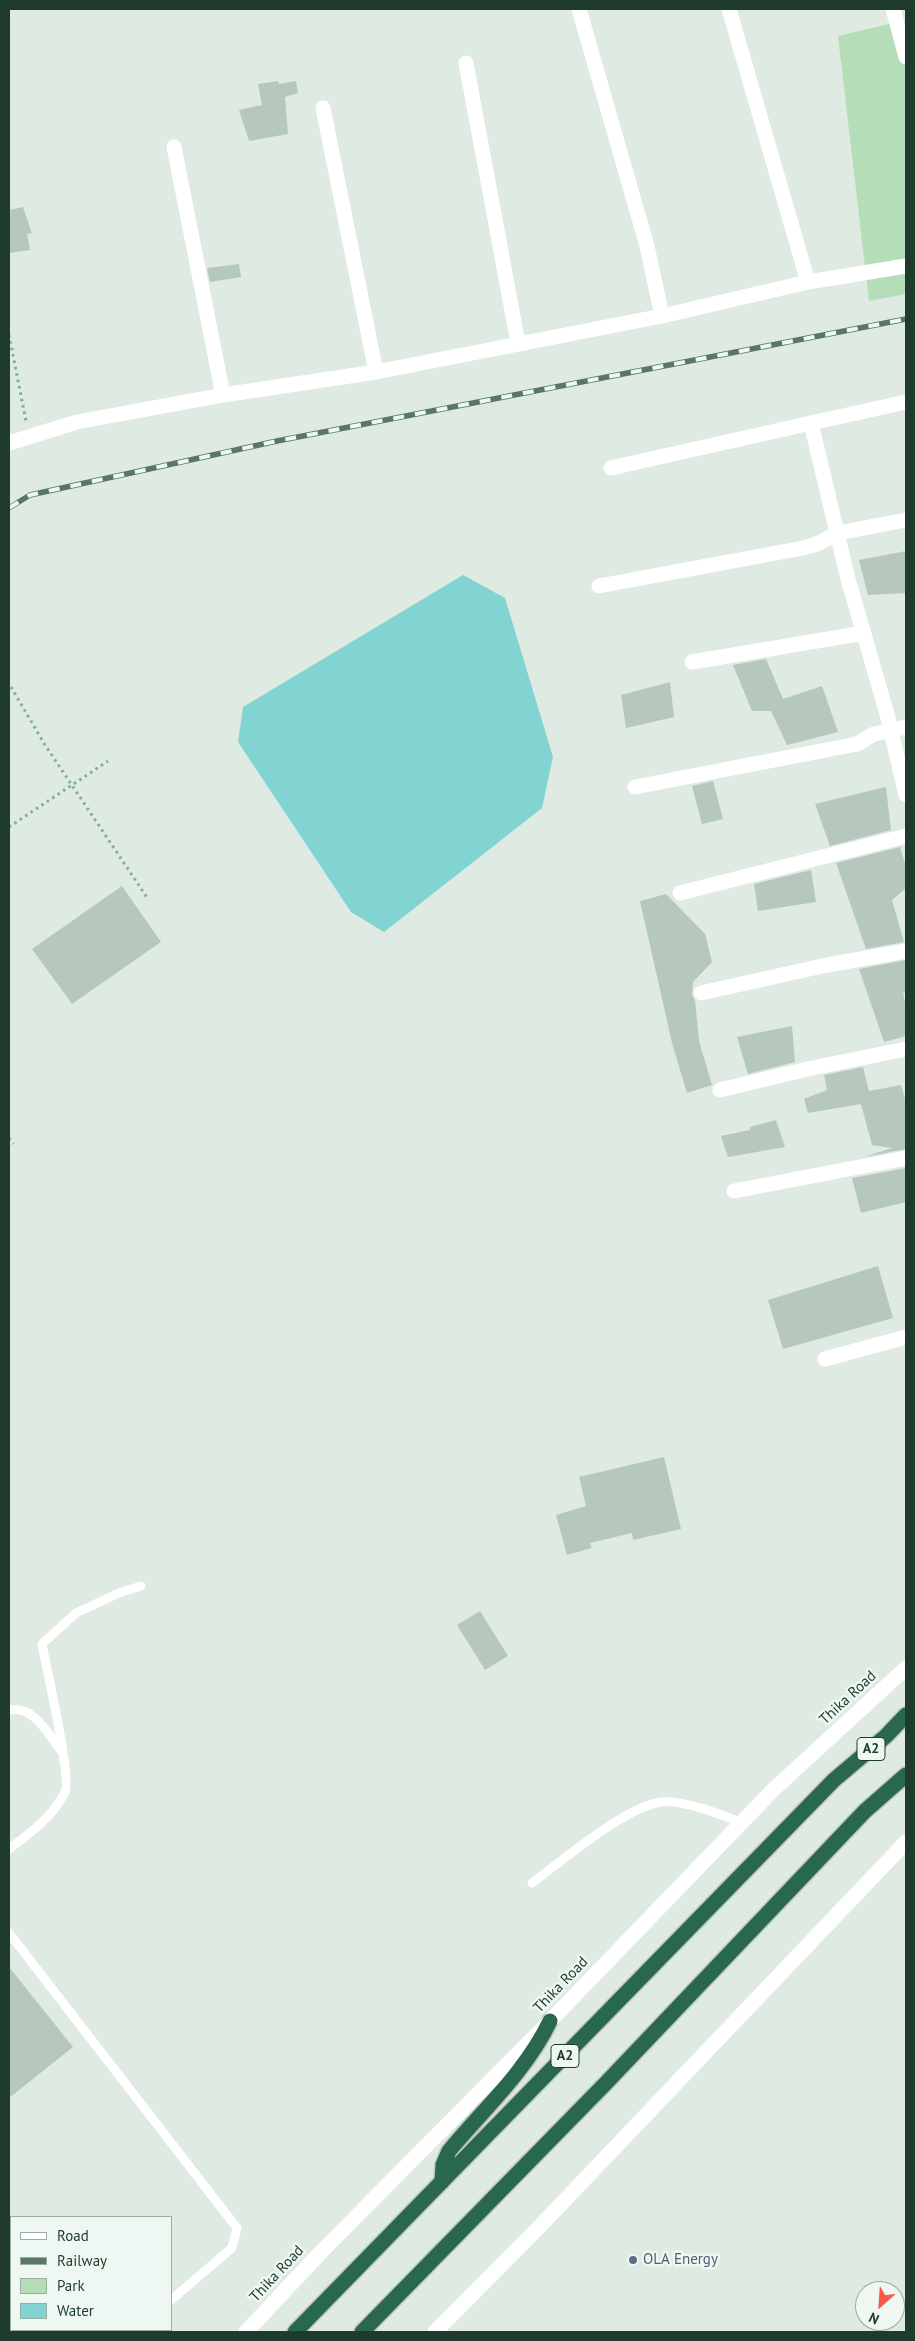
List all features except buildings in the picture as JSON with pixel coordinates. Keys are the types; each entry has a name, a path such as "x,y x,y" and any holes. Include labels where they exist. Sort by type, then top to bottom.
{"highway":[{"name":"A2","path":"295,2332 834,1780 886,1736 906,1715"},
{"path":"362,2332 606,2083 865,1810 906,1776"},
{"path":"442,2182 444,2165 449,2151 521,2070 539,2044 550,2021"}],"street":[{"path":"579,9 647,246 662,316"},
{"path":"729,9 808,282"},
{"path":"893,9 906,57"},
{"path":"466,63 518,343"},
{"path":"323,108 376,372"},
{"path":"174,147 223,395"},
{"path":"9,443 77,422 223,395 376,372 662,316 808,282 906,266"},
{"path":"611,468 906,402"},
{"path":"812,423 838,533 891,730 906,795"},
{"path":"599,586 803,548 817,544 838,533 906,520"},
{"path":"692,662 864,633"},
{"path":"635,787 857,744 874,734 906,727"},
{"path":"680,893 906,836"},
{"path":"701,993 827,965 906,951"},
{"path":"720,1090 812,1068 906,1049"},
{"path":"734,1191 906,1158"},
{"path":"825,1359 906,1337"},
{"name":"Thika Road","path":"246,2332 774,1789 906,1668"},
{"path":"435,2332 550,2216 906,1842"}],"lane":[{"path":"9,1849 45,1821 66,1790 64,1754 42,1644 76,1613 119,1593 141,1586"},
{"path":"9,1710 19,1708 33,1715 64,1754"},
{"path":"532,1883 626,1815 662,1802 702,1808 742,1823"},
{"path":"9,1933 237,2228 232,2248 172,2299"}],"path":[{"path":"9,335 30,436"},
{"path":"11,687 45,745 148,899"},
{"path":"9,828 108,761"},
{"path":"9,1138 13,1144"}],"green space":[{"path":"906,20 906,294 869,301 838,36"}],"water":[{"path":"463,575 505,598 553,757 542,808 384,932 351,912 238,742 243,707"}],"railway":[{"path":"9,508 30,495 277,441 906,319"}],"place":[{"name":"OLA Energy","path":"633,2260"}]}
